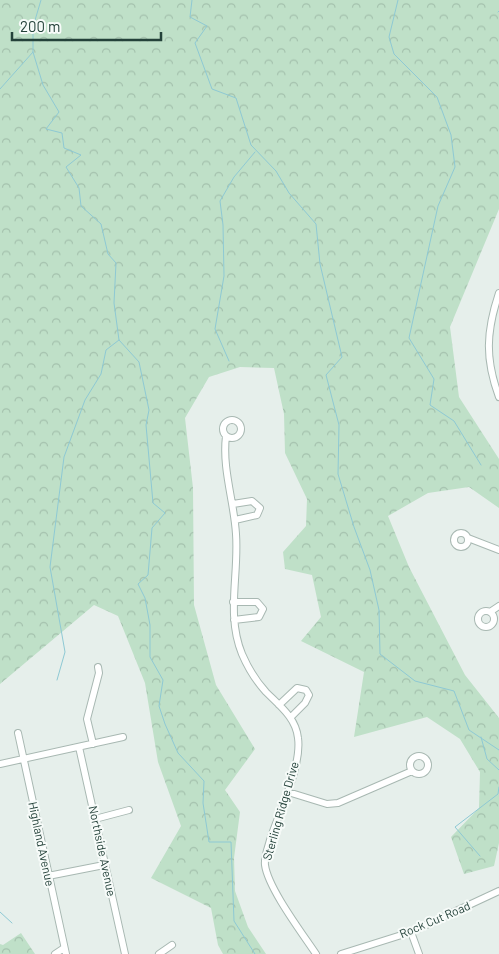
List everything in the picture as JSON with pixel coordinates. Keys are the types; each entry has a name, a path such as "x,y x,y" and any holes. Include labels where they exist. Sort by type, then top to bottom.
{"street":[{"path":"499,293 491,316 488,347 490,372 499,397"},
{"name":"Sterling Ridge Drive","path":"226,436 225,463 233,504 237,555 233,602 237,638 247,665 256,680 291,717 296,728 299,751 288,792 275,823 265,856 265,866 274,888 316,954"},
{"path":"233,504 252,501 260,508 257,515 235,520"},
{"path":"468,538 499,550"},
{"path":"233,602 259,602 263,609 259,617 234,620"},
{"path":"490,612 499,606"},
{"path":"93,744 88,719 99,673 98,667"},
{"path":"279,705 297,688 306,690 309,695 308,700 291,717"},
{"name":"Highland Avenue","path":"18,733 65,951"},
{"path":"0,764 123,737"},
{"name":"Northside Avenue","path":"79,747 125,954"},
{"path":"288,792 327,804 338,803 412,771"},
{"path":"95,819 129,810"},
{"path":"48,876 104,865"},
{"name":"Rock Cut Road","path":"341,954 411,932 499,891"},
{"path":"411,932 419,954"},
{"path":"158,954 172,945"},
{"path":"55,954 65,951"}],"green space":[{"path":"0,0 499,0 499,209 450,327 459,397 499,459 499,508 469,487 428,493 388,516 409,567 465,675 499,718 499,843 494,866 464,874 451,837 479,808 480,772 460,739 427,717 354,737 364,672 301,641 321,617 312,575 285,569 283,552 306,526 307,499 285,453 284,414 274,368 240,367 209,377 185,418 193,488 194,605 216,685 255,749 225,790 240,812 234,858 235,891 248,927 266,954 223,954 218,945 211,908 151,878 181,826 158,762 145,683 118,616 94,605 0,684"},
{"path":"21,933 35,954 0,954 0,944 3,945"}],"waterway":[{"path":"0,89 33,52 33,27 41,0"},
{"path":"192,0 190,17 207,26 195,43 212,89 236,98 251,145 276,171 289,193 316,224 320,264 342,357 326,375 339,425 338,474 354,527 370,570 379,610 380,654 415,681 454,691 469,730 499,750"},
{"path":"398,0 389,37 394,54 437,97 451,135 455,167 438,206 409,338 434,379 430,405 454,421 481,465"},
{"path":"33,52 43,85 59,112 46,129 62,133 64,148 81,155 66,167 79,188 81,206 101,224 108,254 116,263 114,303 119,340 139,362 149,410 146,425 153,503 165,513 152,528 148,575 138,584 145,598 150,625 150,657 163,680 159,706 178,753 204,781 203,803 209,842 231,842 234,921 255,954"},
{"path":"229,361 215,329 224,276 223,225 220,201 234,177 255,152"},
{"path":"57,680 65,652 50,567 64,457 85,400 101,374 106,350 119,340"},
{"path":"481,737 487,759 499,770"},
{"path":"480,856 455,827 498,794 499,787"},
{"path":"0,912 12,923"}]}
